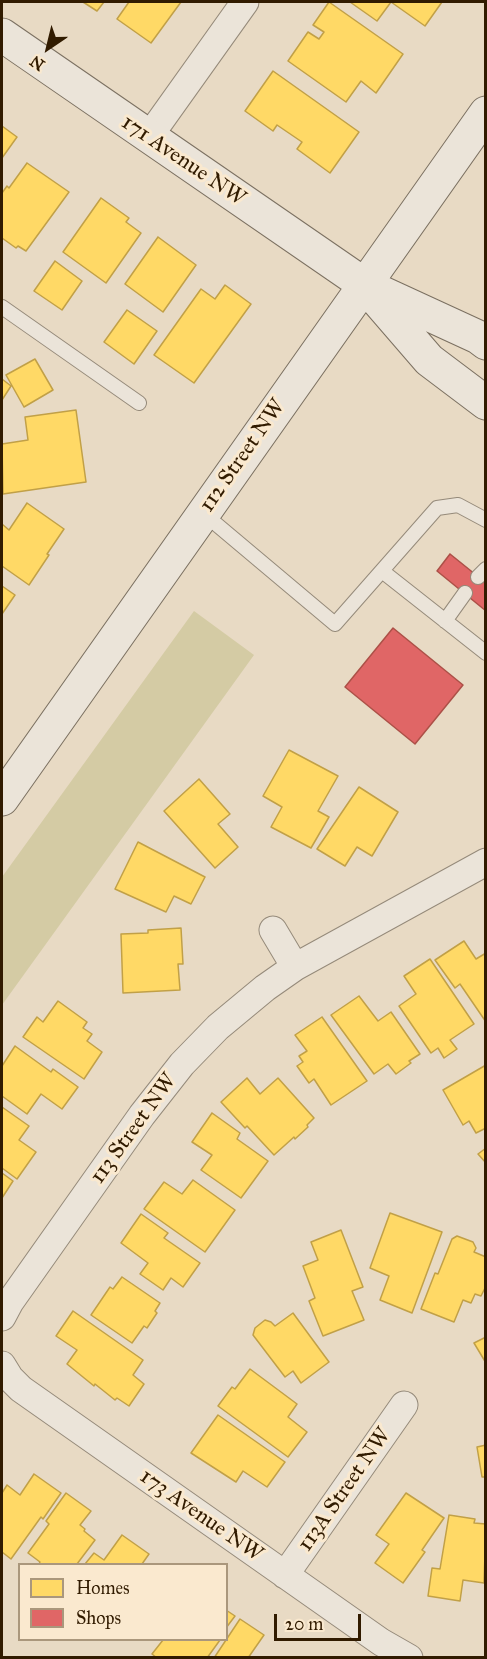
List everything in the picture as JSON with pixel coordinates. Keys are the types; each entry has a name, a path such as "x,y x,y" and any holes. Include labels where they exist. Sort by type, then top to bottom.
{"main road":[{"name":"171 Avenue NW","path":"2,35 148,138 365,285 478,337 486,343"},
{"name":"112 Street NW","path":"2,799 486,113"},
{"name":"171 Avenue NW","path":"365,285 429,360 486,403"}],"street":[{"path":"148,138 245,2"},
{"name":"113 Street NW","path":"2,1317 10,1302 142,1115 182,1064 241,1007 295,967 486,862"},
{"path":"273,930 295,967"},
{"name":"173 Avenue NW","path":"2,1365 21,1389 381,1642 409,1658"},
{"name":"113A Street NW","path":"285,1575 404,1405"}],"lane":[{"path":"2,307 139,403"},
{"path":"202,513 335,624 437,508 458,506 486,520"},
{"path":"382,571 445,621 483,645"},
{"path":"445,621 465,593"}],"shaded area":[{"path":"194,611 254,655 2,1005 2,877"}],"building: Homes":[{"path":"83,2 104,2 97,11"},
{"path":"129,2 181,2 151,43 117,19"},
{"path":"329,2 403,54 376,93 361,81 346,102 288,61 308,32 319,39 324,32 313,25"},
{"path":"350,2 391,2 377,21"},
{"path":"391,2 442,2 425,26"},
{"path":"273,71 359,132 330,173 297,149 302,142 277,125 273,131 245,111"},
{"path":"2,126 17,137 2,158"},
{"path":"27,163 69,192 26,251 18,246 16,248 2,238 2,193 7,186 9,188"},
{"path":"101,198 129,218 126,222 141,233 106,283 63,252"},
{"path":"158,237 196,265 163,312 125,284"},
{"path":"55,261 82,281 62,310 34,291"},
{"path":"225,285 251,304 194,383 154,355 201,289 215,299"},
{"path":"127,310 157,331 134,364 104,342"},
{"path":"35,359 53,390 24,407 6,375"},
{"path":"2,379 11,386 2,400"},
{"path":"76,410 86,482 3,494 2,444 28,440 25,417"},
{"path":"27,503 64,529 29,585 2,566 2,524 9,530"},
{"path":"2,586 15,595 2,614"},
{"path":"289,750 338,776 318,811 329,817 311,848 271,827 282,807 263,796"},
{"path":"199,779 230,814 218,824 238,847 215,868 164,811"},
{"path":"359,787 398,812 372,856 357,847 345,866 317,849"},
{"path":"138,842 205,877 191,904 174,896 166,912 115,889"},
{"path":"181,928 183,964 178,964 180,990 123,993 121,934"},
{"path":"464,941 476,959 486,953 486,1022 460,984 455,988 435,960"},
{"path":"430,959 474,1024 450,1040 457,1049 444,1058 438,1048 431,1053 399,1006 416,994 404,976"},
{"path":"359,996 378,1021 391,1012 420,1054 396,1074 388,1064 374,1074 331,1015"},
{"path":"58,1001 87,1022 83,1028 92,1034 87,1041 102,1052 84,1079 23,1037 37,1017 43,1022"},
{"path":"322,1017 367,1081 331,1105 314,1079 309,1083 297,1066 303,1062 299,1056 307,1051 295,1035"},
{"path":"15,1046 51,1072 53,1069 78,1087 62,1109 41,1094 27,1114 2,1096 2,1066"},
{"path":"486,1065 486,1128 476,1133 469,1121 463,1125 443,1090"},
{"path":"247,1078 260,1094 278,1078 314,1118 307,1125 308,1127 274,1155 221,1102"},
{"path":"2,1107 29,1126 19,1140 36,1152 17,1179 2,1168"},
{"path":"212,1113 240,1133 237,1139 268,1161 241,1198 201,1170 212,1155 192,1142"},
{"path":"486,1148 486,1163 478,1154"},
{"path":"2,1173 13,1181 2,1198"},
{"path":"193,1180 235,1210 205,1252 144,1209 164,1182 182,1194"},
{"path":"390,1213 442,1232 412,1313 380,1300 389,1276 370,1268"},
{"path":"141,1214 168,1233 164,1238 200,1263 183,1287 171,1278 163,1290 140,1274 148,1263 121,1243"},
{"path":"341,1230 363,1287 352,1291 364,1320 323,1336 309,1301 315,1298 303,1266 318,1260 311,1242"},
{"path":"457,1236 473,1242 476,1248 474,1252 486,1257 486,1286 481,1296 475,1294 471,1303 463,1300 454,1322 421,1309 435,1273 438,1274 452,1239"},
{"path":"122,1277 160,1303 155,1311 157,1313 147,1328 144,1326 132,1343 91,1315 110,1287 113,1289"},
{"path":"73,1311 143,1360 133,1375 144,1384 129,1406 117,1398 115,1400 95,1384 94,1386 67,1364 77,1350 56,1336"},
{"path":"293,1313 329,1362 301,1383 293,1371 285,1377 253,1335 255,1328 265,1320 275,1326"},
{"path":"486,1337 486,1363 474,1343"},
{"path":"250,1369 297,1404 288,1417 307,1432 288,1457 218,1406 232,1387 235,1389"},
{"path":"218,1415 285,1462 267,1487 243,1471 236,1482 191,1453"},
{"path":"486,1445 486,1477 482,1477 477,1447"},
{"path":"34,1474 61,1493 11,1559 2,1552 2,1493 7,1485 20,1495"},
{"path":"66,1493 91,1511 80,1525 95,1540 78,1563 40,1563 28,1553 49,1524 46,1521"},
{"path":"406,1493 444,1518 422,1550 425,1552 403,1583 375,1563 389,1544 376,1535"},
{"path":"449,1515 475,1519 474,1523 486,1524 484,1583 463,1580 460,1601 428,1596 432,1568 440,1569"},
{"path":"122,1535 149,1554 143,1563 86,1563 94,1553 104,1560"},
{"path":"228,1611 235,1616 228,1625"},
{"path":"240,1619 264,1635 248,1658 214,1658 225,1641 228,1641 228,1637"},
{"path":"162,1641 219,1641 207,1658 157,1658 152,1654"}],"building: Shops":[{"path":"450,554 486,583 486,611 437,571"},
{"path":"393,628 463,685 415,744 345,687"}]}
